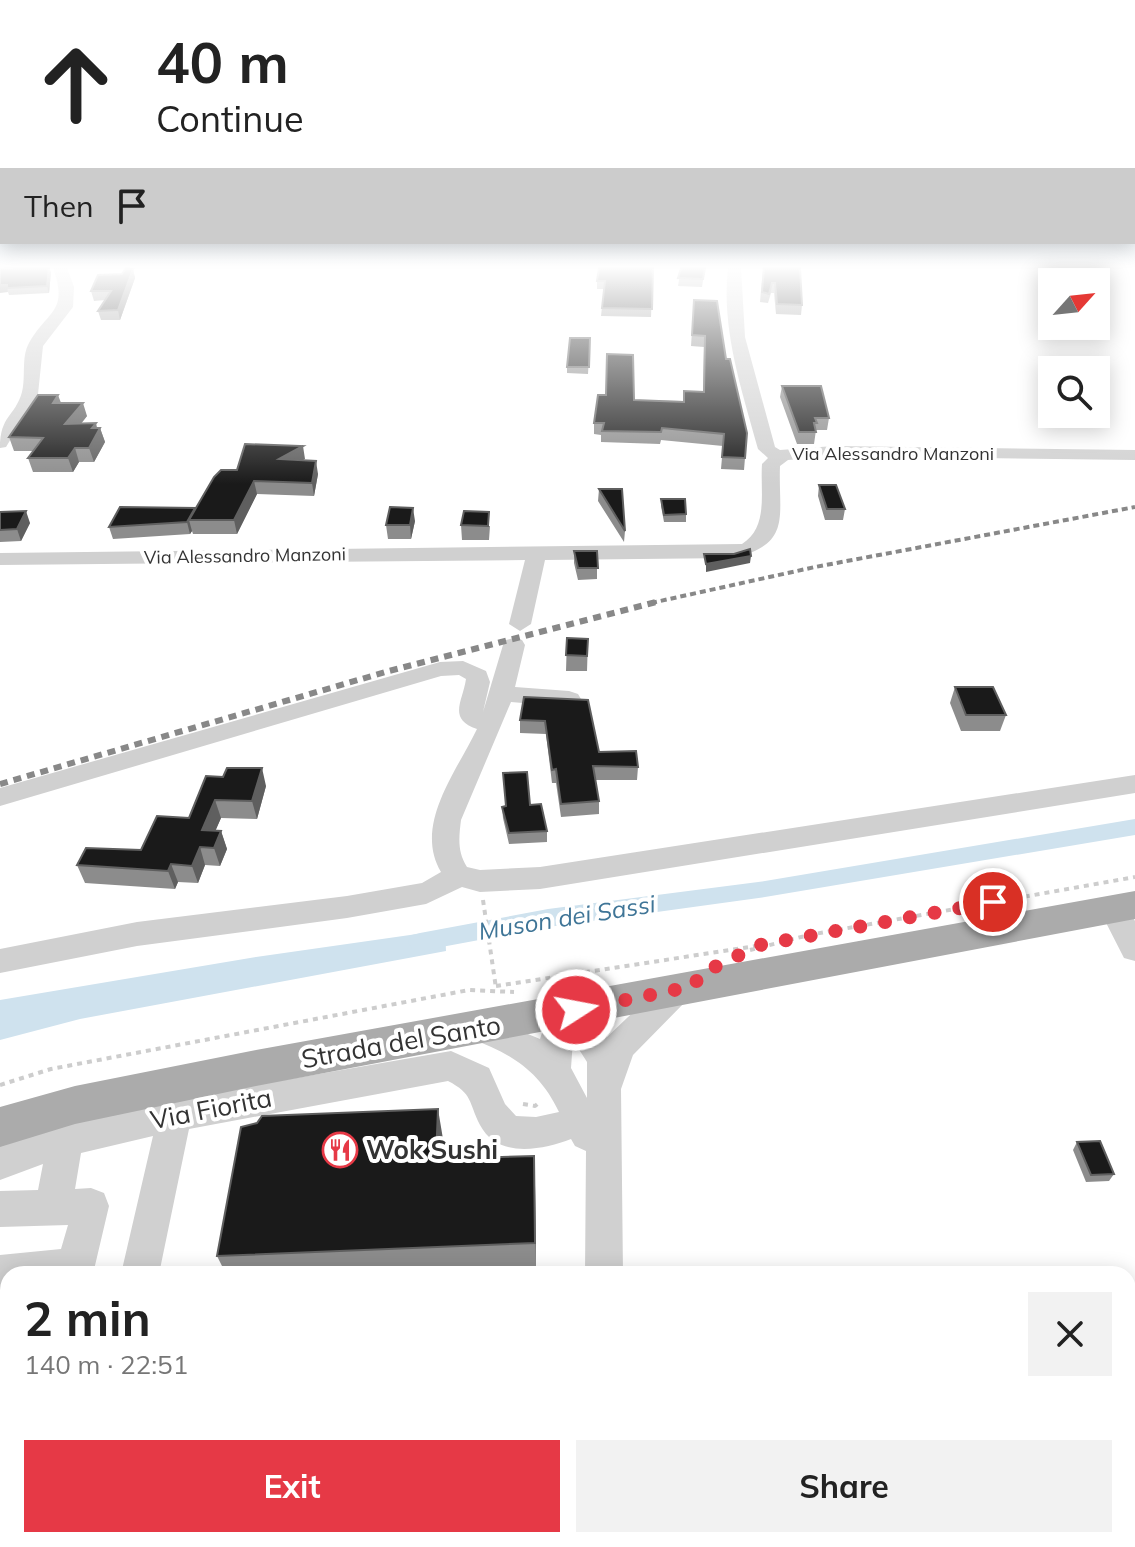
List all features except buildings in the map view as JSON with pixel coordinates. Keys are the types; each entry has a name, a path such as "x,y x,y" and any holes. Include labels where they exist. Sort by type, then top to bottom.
{"main road":[{"name":"Strada del Santo","path":"0,1127 75,1105 241,1071 491,1002 563,1012 1125,907"}],"street":[{"path":"0,443 30,394 35,346 40,340"},
{"path":"740,340 745,373 767,449 778,457"},
{"name":"Via Alessandro Manzoni","path":"0,559 537,552 715,553 752,548 761,543 768,532 771,464 778,457 834,451 1135,455"},
{"path":"537,552 502,694 449,815 446,851 451,868 457,875 480,881 489,889 555,875 1135,784"},
{"path":"0,797 440,669 463,668 478,676 479,685 470,703 470,713 473,719 491,725"},
{"path":"502,694 569,699"},
{"path":"0,961 137,934 347,907 426,893 445,885 457,875"},
{"path":"1125,907 1135,949"},
{"path":"605,1092 619,1047 678,989"},
{"path":"491,1002 515,1038 534,1049 554,1069 593,1150 602,1193"},
{"path":"554,1069 555,1045 563,1012 583,1029 604,1059 604,1266"},
{"name":"Via Fiorita","path":"0,1163 65,1140 175,1115 451,1066 477,1079 497,1124 512,1132 544,1133 580,1120"},
{"path":"255,1100 255,1138"},
{"path":"142,1266 175,1115"},
{"path":"53,1207 65,1140"},
{"path":"0,1209 91,1206 76,1266"}],"path":[{"path":"0,1085 51,1069 125,1054 469,990 491,1002 760,945 1135,877"},
{"path":"489,889 496,979 491,1002"},
{"path":"736,957 760,945"}],"water":[{"path":"445,930 446,951 80,1019 0,1040 0,1000 256,957"}],"waterway":[{"name":"Muson dei Sassi","path":"420,942 548,918 765,889 1135,827"}],"railway":[{"path":"659,601 815,567 1135,507"},
{"path":"0,784 389,671 659,601"},
{"path":"651,603 659,601"}],"place":[{"name":"Wok Sushi","path":"340,1150"}],"route":[{"path":"576,1010 694,986 700,974 760,945 993,902"}]}
